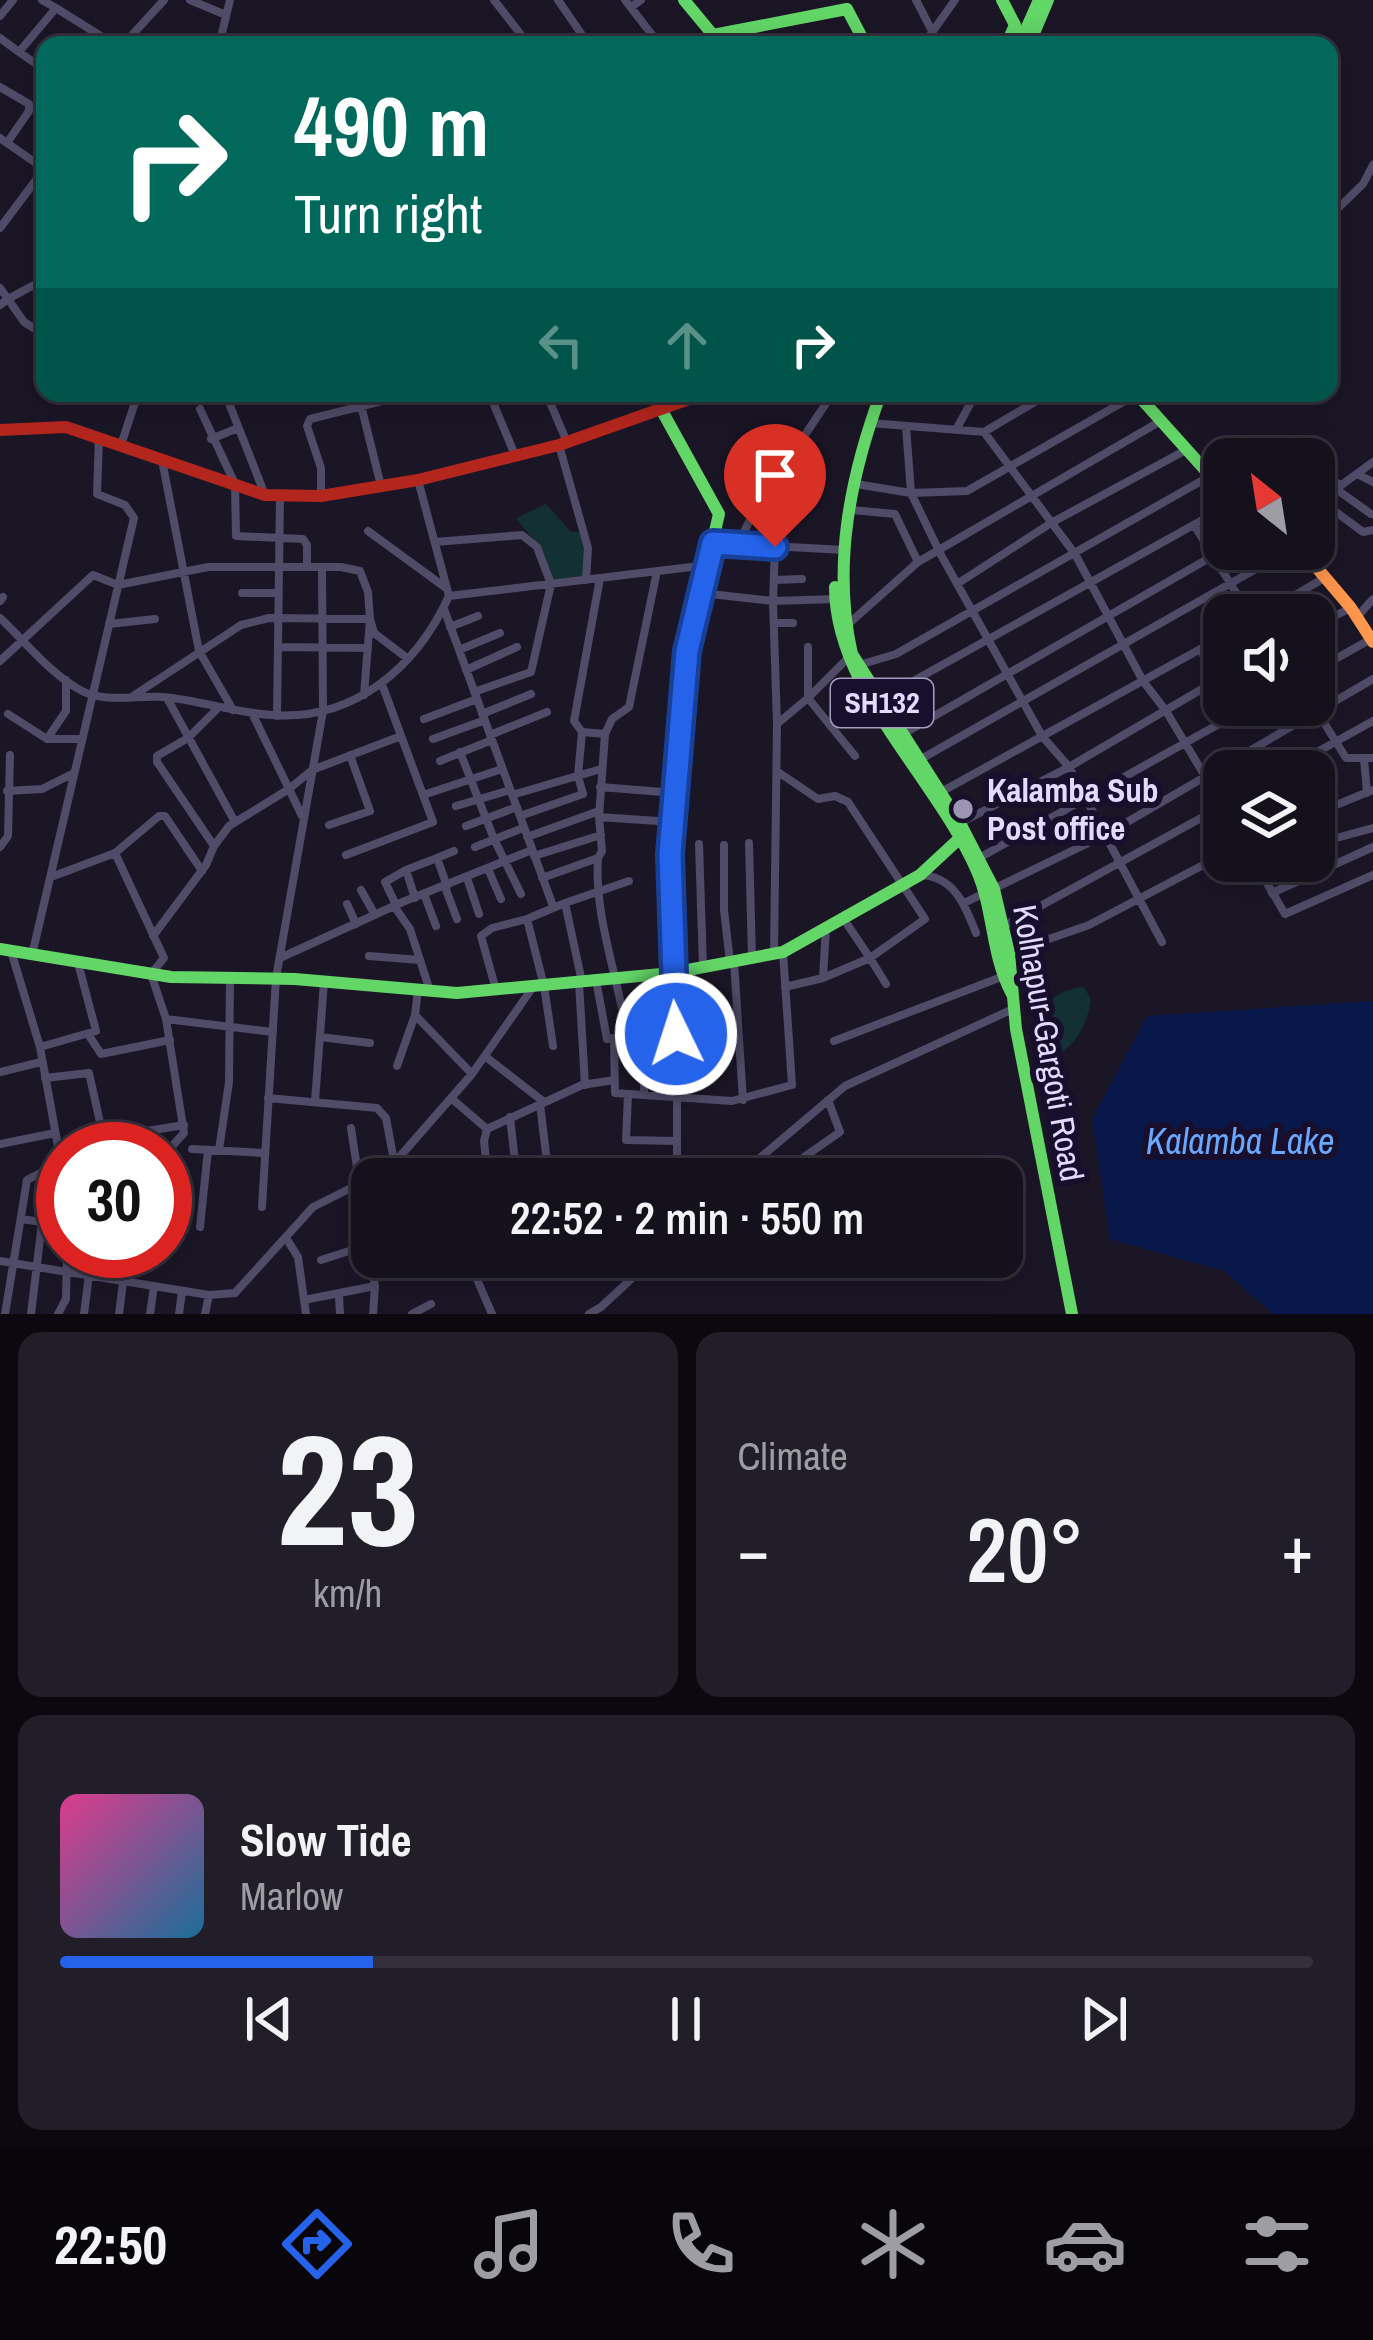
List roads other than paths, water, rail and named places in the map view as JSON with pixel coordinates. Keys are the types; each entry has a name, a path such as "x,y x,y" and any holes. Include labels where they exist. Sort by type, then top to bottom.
{"main road":[{"path":"684,0 713,35 847,9 861,36"},
{"path":"1001,0 1023,36"},
{"path":"1025,36 1039,0"},
{"path":"1025,36 1048,0"},
{"path":"0,430 58,426 273,496 321,496 418,480 563,444 681,402"},
{"path":"873,402 860,428 851,467 836,629 960,831 990,891 1007,975"},
{"path":"842,550 875,402"},
{"path":"1147,402 1203,468"},
{"path":"661,409 718,514 687,651 672,822 672,973"},
{"path":"1317,570 1372,640"},
{"name":"Kolhapur-Gargoti Road","path":"838,599 852,659 921,759 979,858 1004,926 1007,975 1072,1314"},
{"path":"5,950 151,974 424,990 496,990 672,973 778,952 920,875 960,831"}],"street":[{"path":"0,16 13,0"},
{"path":"42,0 102,36"},
{"path":"128,36 164,0"},
{"path":"190,0 226,15"},
{"path":"221,36 230,0"},
{"path":"494,0 522,36"},
{"path":"558,0 583,36"},
{"path":"640,0 628,4 653,36"},
{"path":"916,0 932,32"},
{"path":"929,36 955,0"},
{"path":"19,52 56,8"},
{"path":"91,36 94,32"},
{"path":"0,38 36,64"},
{"path":"0,86 28,104 29,111 4,140 36,161"},
{"path":"1338,208 1363,184 1373,165"},
{"path":"0,228 4,215 36,187"},
{"path":"4,302 36,284"},
{"path":"0,288 4,302 36,329"},
{"path":"121,445 135,402"},
{"path":"229,402 273,496 279,538 277,716"},
{"path":"321,496 321,468 307,426 310,419 371,402"},
{"path":"493,402 515,455"},
{"path":"549,402 588,548 586,580"},
{"path":"738,545 754,511 827,402"},
{"path":"957,428 969,402"},
{"path":"868,423 984,433 1036,402"},
{"path":"856,484 911,493 967,491 1132,402"},
{"path":"361,404 381,486"},
{"path":"200,409 235,484 236,536 303,539 308,545 307,566"},
{"path":"844,628 919,562 1160,422"},
{"path":"907,425 911,493 938,550 1042,736 1069,767 1162,942"},
{"path":"211,439 238,428"},
{"path":"984,433 1075,554 1143,681 1203,771"},
{"path":"32,956 134,518 125,505 97,494 99,438"},
{"path":"957,584 1051,523 1186,450"},
{"path":"162,460 199,651 233,711"},
{"path":"1373,462 1314,505 1336,512 1363,532 1373,530"},
{"path":"1357,474 1373,482"},
{"path":"0,618 66,680 93,696 166,697 277,716 322,711 382,687 443,608 448,592 418,480"},
{"path":"778,724 852,659 896,654 1203,480"},
{"path":"1335,485 1371,514"},
{"path":"852,510 895,514 919,562"},
{"path":"880,700 1203,520"},
{"path":"1194,525 1203,539"},
{"path":"368,531 448,592 708,565"},
{"path":"424,719 531,671 551,584 537,547 522,535 435,542"},
{"path":"713,543 842,550"},
{"path":"614,1039 616,1094 743,1100 791,1085 778,952 775,547"},
{"path":"903,734 1203,564"},
{"path":"262,1207 276,978 322,711 322,567"},
{"path":"0,661 93,575 118,585 183,571 322,567 360,572 368,592 364,696"},
{"path":"1222,570 1237,594"},
{"path":"921,759 1256,570"},
{"path":"566,903 607,1039 627,1035 618,977 595,892 602,850 600,787 605,734 611,719 629,707 657,571"},
{"path":"466,826 583,794 578,776 582,732 574,721 600,578"},
{"path":"1297,594 1324,578"},
{"path":"774,580 802,579"},
{"path":"242,593 278,593"},
{"path":"701,593 773,601 838,599"},
{"path":"1335,619 1373,599"},
{"path":"443,608 553,906"},
{"path":"450,627 478,616"},
{"path":"132,696 242,626 278,618 370,619"},
{"path":"370,619 374,633 407,658"},
{"path":"109,624 155,620"},
{"path":"774,623 793,623"},
{"path":"459,650 500,633"},
{"path":"1335,659 1372,640"},
{"path":"808,646 808,698 855,756"},
{"path":"278,647 368,648"},
{"path":"466,670 517,647"},
{"path":"941,792 1201,650 1203,655"},
{"path":"1335,698 1373,679"},
{"path":"47,739 66,710 66,680"},
{"path":"346,855 434,822 382,687"},
{"path":"960,831 1203,689"},
{"path":"433,740 531,694"},
{"path":"166,697 235,822"},
{"path":"214,846 157,763 162,751 188,738 218,709"},
{"path":"440,760 547,712"},
{"path":"251,713 304,819"},
{"path":"8,714 47,739 82,739"},
{"path":"1320,750 1373,721"},
{"path":"979,858 1215,726"},
{"path":"1247,750 1285,726"},
{"path":"1325,726 1348,760 1369,759 1371,791 1335,806"},
{"path":"582,732 605,734"},
{"path":"154,936 235,822 312,770 401,736"},
{"path":"460,752 521,894"},
{"path":"0,847 8,836 10,755"},
{"path":"329,825 370,811 350,755"},
{"path":"423,795 502,769"},
{"path":"456,806 602,769"},
{"path":"778,772 818,799 835,796 848,802 926,922 870,958 824,979 785,987"},
{"path":"7,791 42,789 73,774"},
{"path":"964,902 1105,835 1203,778"},
{"path":"600,787 675,793"},
{"path":"475,847 599,814 672,822"},
{"path":"51,877 115,853 159,816 164,816 202,871"},
{"path":"1004,926 1203,818"},
{"path":"1335,838 1373,828"},
{"path":"279,958 506,862 601,835"},
{"path":"749,843 752,958"},
{"path":"698,844 703,967"},
{"path":"724,845 724,910 743,1100"},
{"path":"1272,893 1373,847"},
{"path":"397,1066 424,990 410,929 385,882 454,851"},
{"path":"115,853 164,958 151,974 166,1019 184,1122"},
{"path":"542,878 598,857"},
{"path":"436,858 457,919"},
{"path":"1009,953 1090,925 1203,866"},
{"path":"488,869 501,899"},
{"path":"406,870 436,926"},
{"path":"920,875 946,882 964,902 976,933"},
{"path":"1266,882 1282,911 1289,914 1373,875"},
{"path":"467,878 479,914"},
{"path":"496,990 481,936 629,880"},
{"path":"361,890 375,915"},
{"path":"347,904 356,924"},
{"path":"842,916 886,984"},
{"path":"526,919 553,1046"},
{"path":"824,979 826,927"},
{"path":"5,950 40,1047 53,1122"},
{"path":"369,956 420,960"},
{"path":"40,1047 96,1031 78,963"},
{"path":"672,973 677,1158"},
{"path":"834,1041 1007,975"},
{"path":"200,1227 229,1082 230,976"},
{"path":"584,1084 586,981"},
{"path":"314,1102 324,982"},
{"path":"401,1158 538,987"},
{"path":"675,994 710,993"},
{"path":"760,1158 845,1086 1012,1001"},
{"path":"676,1013 710,1015"},
{"path":"415,1015 472,1074"},
{"path":"166,1019 273,1032"},
{"path":"627,1030 645,1036 644,1094"},
{"path":"88,1034 101,1054 170,1040"},
{"path":"676,1034 707,1037"},
{"path":"320,1037 370,1042"},
{"path":"677,1055 710,1058"},
{"path":"486,1057 542,1103 547,1158"},
{"path":"0,1072 41,1062"},
{"path":"45,1078 89,1073 100,1122"},
{"path":"486,1158 488,1129 584,1084 614,1080"},
{"path":"628,1094 626,1140 677,1142"},
{"path":"268,1097 377,1108 386,1118 390,1158"},
{"path":"451,1098 488,1129"},
{"path":"804,1157 840,1132 828,1100"},
{"path":"510,1118 515,1158"},
{"path":"351,1128 356,1158"},
{"path":"0,1144 36,1137"},
{"path":"192,1149 264,1153"},
{"path":"5,1314 30,1177 36,1174"},
{"path":"109,1278 182,1291 236,1293 314,1207 351,1189"},
{"path":"22,1219 36,1222"},
{"path":"286,1238 298,1257 306,1314"},
{"path":"321,1260 351,1250"},
{"path":"31,1314 36,1258"},
{"path":"0,1261 34,1269"},
{"path":"58,1314 66,1299 64,1278"},
{"path":"84,1314 88,1278"},
{"path":"119,1314 124,1278"},
{"path":"373,1314 374,1278"},
{"path":"477,1278 491,1314"},
{"path":"589,1314 632,1278"},
{"path":"150,1314 154,1286"},
{"path":"304,1300 375,1286"},
{"path":"178,1314 182,1291"},
{"path":"206,1314 209,1294"},
{"path":"339,1295 340,1314"},
{"path":"412,1314 431,1304"}],"water":[{"name":"Kalamba Lake","path":"1373,1001 1373,1314 1273,1314 1224,1271 1110,1239 1092,1119 1147,1016"}],"place":[{"name":"Kalamba Sub Post office","path":"963,809"}]}
